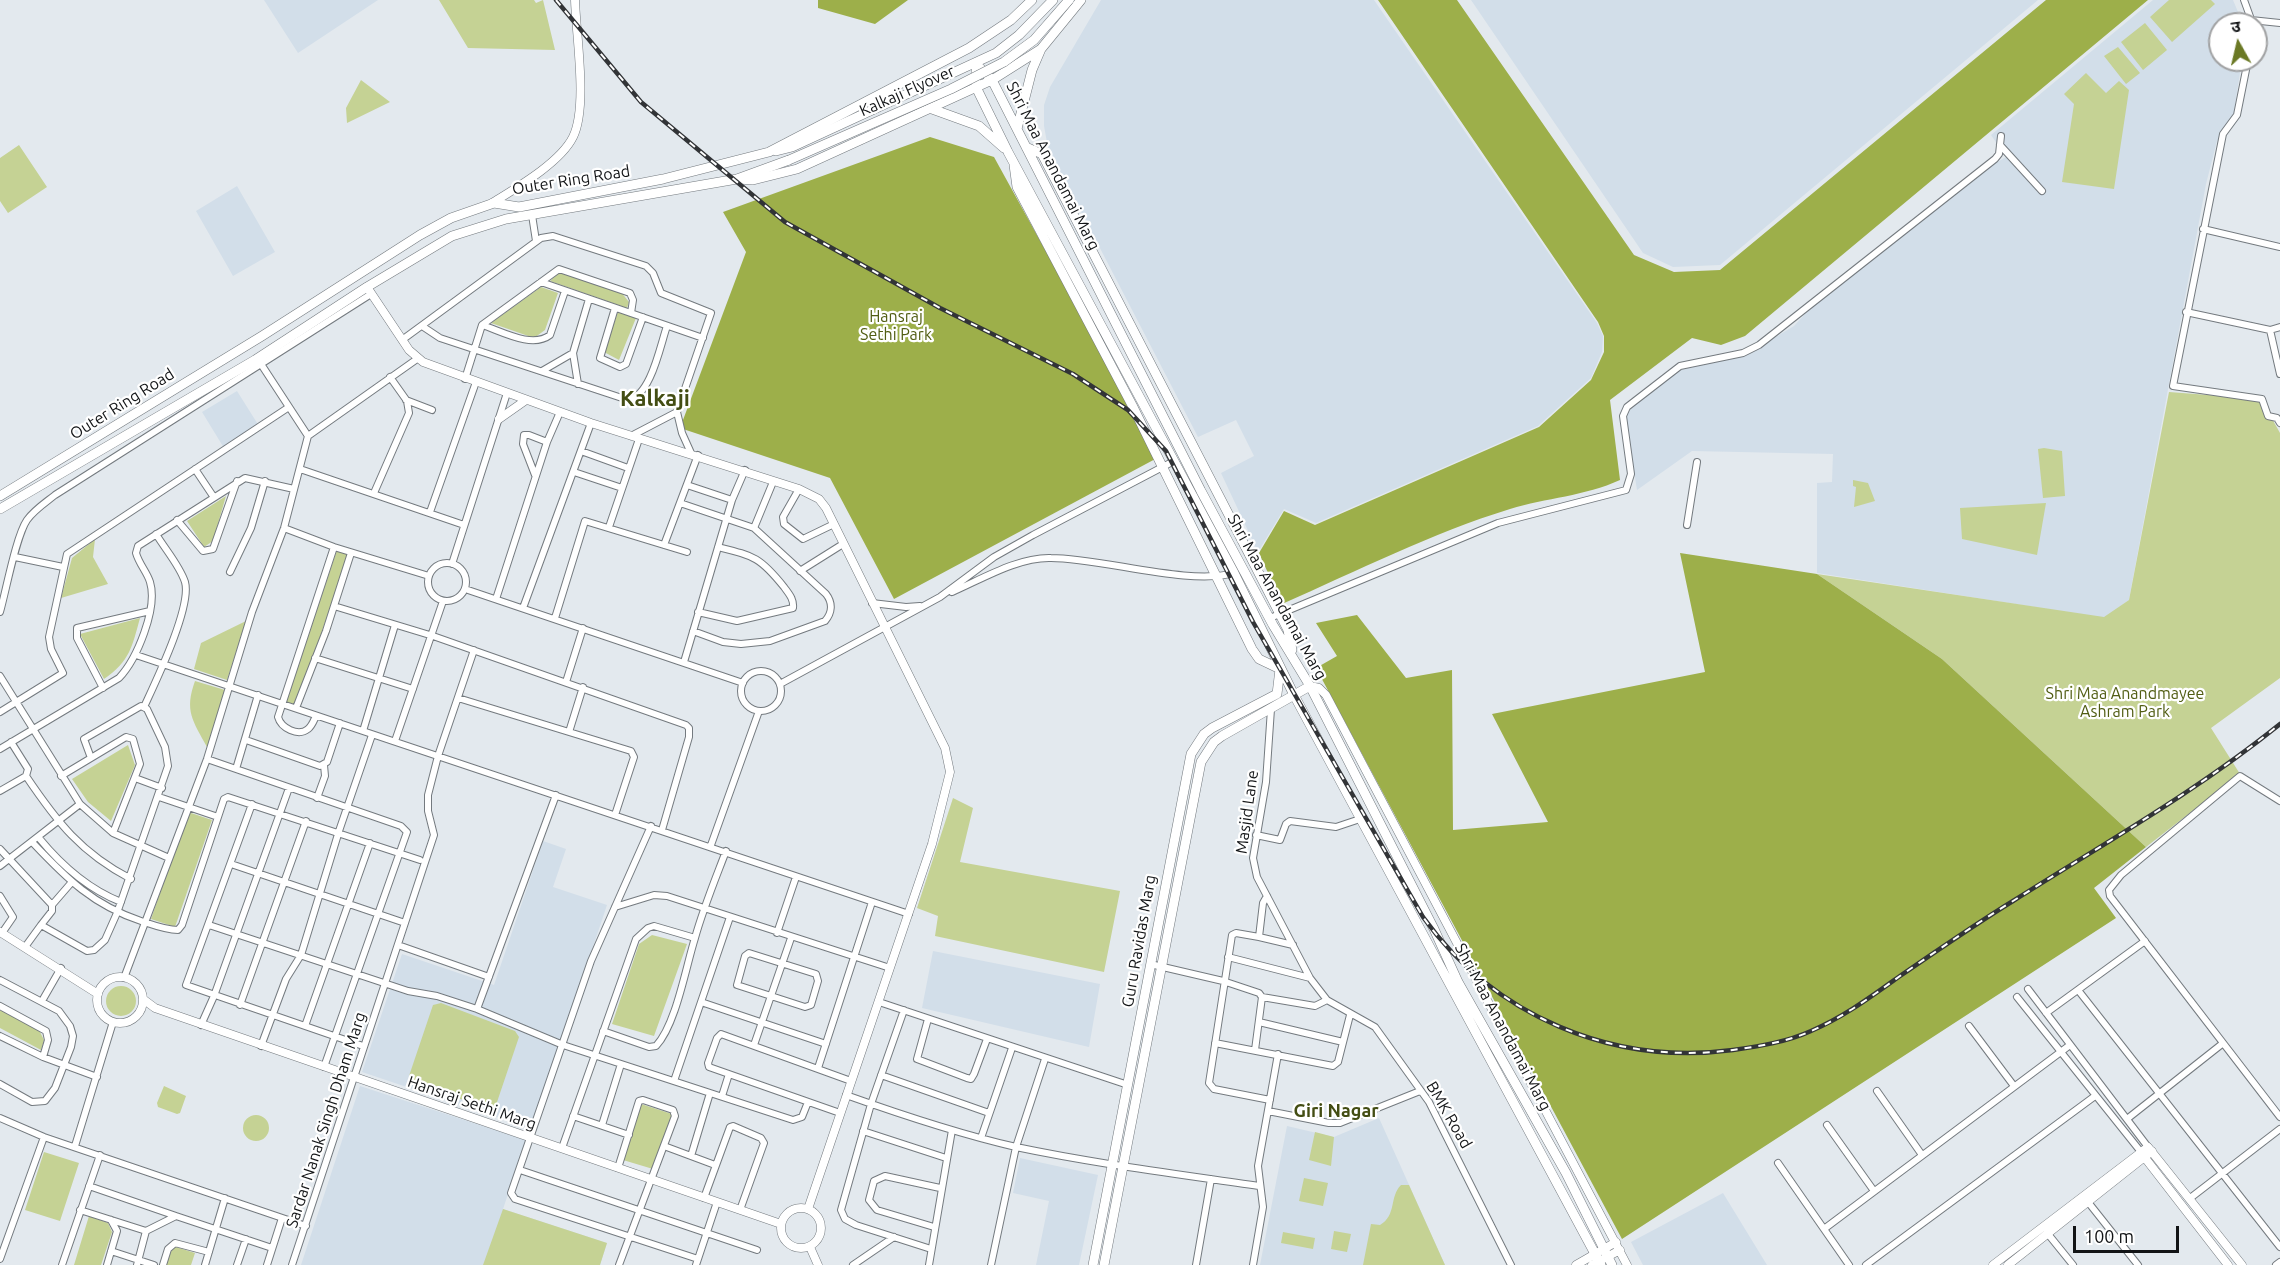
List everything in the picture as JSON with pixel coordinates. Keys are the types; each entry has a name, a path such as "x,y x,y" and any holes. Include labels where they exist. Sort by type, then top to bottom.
{"main road":[{"name":"Outer Ring Road","path":"2,494 262,336 420,235 452,218 490,204 519,207 663,179 769,152 936,68 999,28 1032,0"},
{"path":"769,152 792,147 996,53 1032,22 1053,0"},
{"name":"Kalkaji Flyover","path":"737,179 789,160 951,89 1004,62 1034,40 1069,0"},
{"path":"737,179 753,180 797,169 992,80 1041,49 1081,0"},
{"path":"1032,22 1031,29 1035,38 1041,41 1050,39"},
{"path":"1017,129 1032,70 1041,49"},
{"name":"Shri Maa Anandamai Marg","path":"975,63 992,80 1201,491 1310,686 1434,929 1458,982 1566,1173 1608,1257"},
{"name":"Shri Maa Anandamai Marg","path":"975,63 976,87 1008,152 1234,573 1280,669 1597,1261"},
{"path":"887,103 895,109 897,116 891,127"},
{"path":"932,109 979,126 1008,152"},
{"path":"1026,147 1042,154 1280,614 1288,630 1293,656"},
{"path":"1014,162 1017,187 1132,405 1255,655 1266,664 1280,669"},
{"name":"Outer Ring Road","path":"0,509 259,361 452,236 482,225 532,215 737,179"},
{"path":"0,518 14,500"},
{"name":"Guru Ravidas Marg","path":"1093,1265 1191,753 1204,734 1212,728 1277,694 1280,669"},
{"name":"Guru Ravidas Marg","path":"1104,1265 1201,762 1207,750 1222,736 1310,686"}],"street":[{"path":"490,204 518,187 561,153 573,138 579,116 575,0"},
{"path":"2246,72 2238,115 2223,134 2173,386 2262,399 2268,416 2277,418 2280,422"},
{"path":"1270,618 1498,523 1626,490 1631,474 1623,416 1627,407 1680,366 1743,353 1759,345 1995,159 1999,154 2001,136"},
{"path":"2000,145 2043,191"},
{"path":"532,215 536,241"},
{"path":"2203,229 2280,247"},
{"path":"402,340 536,241 553,236 646,266 653,273 661,293 710,312 710,319 677,412 682,433 694,454 687,485 664,545"},
{"path":"465,379 482,325 556,270 567,270 630,294 633,300 631,313"},
{"path":"541,282 703,338"},
{"path":"369,290 417,359 465,379 591,423 799,489 822,502 945,748 950,772 932,844 808,1209"},
{"path":"482,325 531,341 545,338 550,334 565,291"},
{"path":"578,384 573,353 590,299"},
{"path":"615,308 600,358 620,367 626,364 643,317"},
{"path":"2187,312 2268,327 2280,374"},
{"path":"422,326 436,336 625,400 636,398 646,389 668,326"},
{"path":"2270,330 2280,327"},
{"path":"542,371 573,353"},
{"path":"124,978 207,759 252,612 284,528 309,436 417,359"},
{"path":"0,612 15,558 18,538 26,521 55,495 259,361 309,436"},
{"path":"374,493 407,420 409,407 390,377"},
{"path":"430,512 476,382"},
{"path":"452,564 507,393"},
{"path":"406,400 432,410"},
{"path":"499,419 526,400"},
{"path":"0,712 63,673 49,644 67,554 289,407"},
{"path":"496,599 535,476 560,412"},
{"path":"609,527 628,468 635,437 677,412"},
{"path":"523,608 591,423"},
{"path":"535,476 523,444 524,435 547,442"},
{"path":"581,452 628,468"},
{"path":"940,597 994,557 1174,461"},
{"path":"1687,525 1697,462"},
{"path":"195,469 213,496"},
{"path":"300,469 464,525"},
{"path":"684,662 732,500 745,470"},
{"path":"574,472 622,488"},
{"path":"0,749 119,678 136,655 150,611 150,582 137,558 136,549 237,481 245,478 294,489"},
{"path":"177,520 197,548 203,551 213,549 237,481"},
{"path":"230,572 251,528 265,481"},
{"path":"754,528 773,482"},
{"path":"687,485 732,500"},
{"path":"799,489 783,517 784,524 803,539 834,524"},
{"path":"680,503 754,528 829,599 830,612 825,621 770,641 741,644 723,642 693,631"},
{"path":"555,618 583,523 588,520 687,552"},
{"path":"284,528 334,547 429,576"},
{"path":"144,707 164,664 185,599 184,581 156,534"},
{"path":"800,571 843,544"},
{"path":"316,716 308,729 297,732 287,728 278,717 334,547"},
{"path":"698,612 737,621 793,608 792,598 766,565 753,557 718,547"},
{"path":"296,708 334,606 351,552"},
{"path":"780,684 923,605 1015,565 1049,557 1216,576 1234,573"},
{"path":"15,558 63,567"},
{"path":"452,564 463,572 465,589 456,599 443,601 431,593 428,586 429,576 438,565 452,564"},
{"path":"465,589 743,683"},
{"path":"395,741 433,636 443,601"},
{"path":"872,603 906,607 923,605"},
{"path":"334,606 433,636 682,722 689,728 689,737 662,830"},
{"path":"103,688 77,639 77,628 150,611"},
{"path":"363,731 395,624"},
{"path":"566,682 583,628"},
{"name":"Sardar Nanak Singh Dham Marg","path":"292,1265 434,835 427,803 438,756 474,650"},
{"path":"136,655 372,735 711,845 796,877 909,914"},
{"path":"315,658 413,689"},
{"path":"761,671 772,675 780,684 778,701 770,708 759,711 745,702 741,691 743,683 749,675 761,671"},
{"path":"0,676 80,804 113,833 169,858"},
{"path":"1310,686 1318,688 1326,695 1627,1265"},
{"path":"569,732 583,687"},
{"path":"236,769 258,695"},
{"path":"458,698 627,748 633,754 615,815"},
{"path":"91,758 84,739 137,707 144,707"},
{"path":"41,925 87,951 100,946 117,913 162,788 168,756 144,707"},
{"name":"Masjid Lane","path":"1271,709 1266,782 1253,860 1257,877 1310,978"},
{"path":"711,845 759,711"},
{"path":"318,798 325,776 324,765 340,723"},
{"path":"261,1046 285,979 301,955 339,831 372,735"},
{"path":"61,776 130,737 140,759 135,778 113,833"},
{"path":"246,740 315,766 324,765"},
{"path":"0,791 26,776 28,769 10,742"},
{"path":"207,759 404,828 407,834 324,1067"},
{"path":"26,776 58,822 98,861 131,879"},
{"path":"2280,801 2240,776 2121,875 2110,887 2110,894 2145,942 2280,1117"},
{"path":"135,778 162,788"},
{"path":"201,1025 214,996 290,788"},
{"path":"477,1009 556,795"},
{"path":"159,797 218,817"},
{"path":"33,843 71,883 117,913 172,930 178,930 182,925 225,797 339,831 420,860"},
{"path":"0,866 33,843 80,804"},
{"path":"252,804 209,925 185,982 188,987 363,1046"},
{"path":"1256,834 1280,840 1286,824 1290,821 1336,827 1360,819"},
{"path":"240,1005 306,821"},
{"path":"651,826 591,961 512,1193 515,1198 630,1236 697,1262 717,1202"},
{"path":"39,838 70,872 103,895 122,902"},
{"path":"305,1026 370,843"},
{"path":"0,849 8,861 52,905"},
{"path":"603,1031 649,1047 658,1044 676,1005 694,938 726,851"},
{"path":"231,864 405,923"},
{"path":"777,933 796,877"},
{"path":"26,947 52,911 52,905 71,883"},
{"path":"615,907 660,895 890,968"},
{"path":"0,896 13,917 1,932 98,994"},
{"path":"1259,937 1263,903 1267,897"},
{"path":"818,1068 872,902"},
{"path":"674,1081 730,917"},
{"path":"209,925 356,975 477,1009 594,1055 793,1120 802,1118 808,1102"},
{"path":"562,1148 636,939 648,928 660,927 694,938"},
{"path":"1270,1100 1210,1086 1223,981 1233,933 1293,945"},
{"path":"754,1046 791,938"},
{"path":"2046,1013 2145,942"},
{"path":"398,945 489,977"},
{"path":"747,953 816,974 818,981 807,1007 771,997 736,983 747,953"},
{"path":"1228,957 1310,978"},
{"path":"1150,964 1223,981 1257,992 1262,997 1316,1006 1327,1000"},
{"path":"42,1001 61,969"},
{"path":"124,978 137,985 143,999 140,1011 129,1022 113,1022 102,1014 98,994 111,979 124,978"},
{"name":"BMK Road","path":"1310,978 1327,1000 1375,1028 1433,1109 1511,1265"},
{"path":"0,980 58,1011 70,1026 73,1036 55,1088 45,1101 32,1102 0,1084"},
{"path":"2028,989 2242,1265"},
{"path":"2078,990 2280,1247"},
{"path":"1255,1050 1262,997"},
{"path":"2017,997 2228,1265"},
{"name":"Hansraj Sethi Marg","path":"143,999 155,1008 201,1025 781,1224"},
{"path":"701,1002 826,1044"},
{"path":"879,1002 1128,1085"},
{"path":"0,1006 46,1031 48,1040 43,1057"},
{"path":"140,1011 155,1008"},
{"path":"904,1010 871,1104 841,1203 842,1215 856,1225 931,1249"},
{"path":"1215,1043 1333,1065 1338,1062 1350,1014"},
{"path":"928,1019 917,1059 967,1078 971,1079 974,1074 987,1039"},
{"path":"75,1146 113,1022"},
{"path":"1259,1022 1343,1042"},
{"path":"1969,1026 2014,1086"},
{"path":"840,1113 708,1065 717,1036 721,1035 754,1046 851,1081"},
{"path":"0,1036 43,1057 97,1077"},
{"path":"2127,1119 2222,1044"},
{"path":"1824,1229 2070,1045"},
{"path":"981,1138 1012,1048"},
{"path":"1253,1265 1263,1211 1258,1166 1278,1054"},
{"path":"991,1265 1016,1147 1045,1059"},
{"path":"602,1125 621,1064"},
{"path":"722,1096 729,1074"},
{"path":"881,1075 989,1113"},
{"path":"1268,1111 1329,1123 1340,1123 1420,1091"},
{"path":"1876,1091 1923,1155"},
{"path":"691,1156 710,1093"},
{"path":"846,1095 952,1130 1016,1147 1123,1167 1259,1186"},
{"path":"1866,1265 2095,1096"},
{"path":"618,1168 641,1100 671,1108 675,1116 619,1265"},
{"path":"573,1116 628,1136"},
{"path":"0,1118 44,1137 306,1226"},
{"path":"1827,1125 1874,1191"},
{"path":"704,1198 730,1126 764,1140 764,1146 740,1210"},
{"path":"2189,1199 2280,1129"},
{"path":"929,1265 940,1188 952,1130"},
{"path":"863,1131 946,1158"},
{"path":"0,1259 1,1250 44,1137"},
{"path":"664,1146 715,1165"},
{"path":"2008,1265 2088,1202 2150,1149"},
{"path":"62,1265 100,1155"},
{"path":"1993,1265 2143,1155"},
{"path":"1778,1163 1849,1265"},
{"path":"1566,1173 1577,1168"},
{"path":"520,1170 757,1250"},
{"path":"934,1227 877,1210 869,1200 874,1181 885,1176 940,1188"},
{"path":"1196,1265 1211,1179"},
{"path":"89,1186 272,1248"},
{"path":"205,1265 225,1198"},
{"path":"2088,1202 2138,1265"},
{"path":"792,1209 808,1209 819,1218 822,1228 819,1238 810,1247 800,1248 788,1243 782,1236 781,1224 792,1209"},
{"path":"79,1213 111,1220 146,1232 176,1216"},
{"path":"267,1265 282,1218"},
{"path":"106,1265 117,1231 111,1220"},
{"path":"138,1263 146,1232"},
{"path":"2048,1234 2073,1265"},
{"path":"853,1265 857,1260 894,1237"},
{"path":"237,1265 246,1239"},
{"path":"1608,1257 1616,1242"},
{"path":"163,1265 168,1249 175,1243 209,1252"},
{"path":"810,1247 818,1265"},
{"path":"1576,1265 1597,1261 1620,1250"},
{"path":"111,1251 138,1263 154,1265"},
{"path":"2276,1265 2280,1262"}],"shaded area":[{"path":"264,0 378,0 298,53"},
{"path":"1101,0 1374,0 1597,323 1603,336 1602,352 1591,378 1538,426 1316,523 1284,509 1258,552 1221,473 1254,456 1236,420 1198,437 1048,148 1044,126 1044,105 1050,87"},
{"path":"1471,0 2038,0 1720,265 1673,267 1643,253"},
{"path":"2153,0 2233,0 2238,12 2208,12 2208,72 2240,72 2233,118 2217,141 2206,184 2129,600 2105,618 1817,573 1817,483 1832,482 1833,454 1692,451 1637,490 1625,415 1637,399 1684,367 1747,354 1794,326 1806,313 1963,182 2006,157 1991,135"},
{"path":"237,186 275,252 233,276 196,211"},
{"path":"237,391 259,426 224,448 202,412"},
{"path":"543,841 566,849 553,887 607,905 532,1129 362,1072 402,954 494,985"},
{"path":"933,951 1100,984 1089,1047 922,1008"},
{"path":"360,1086 526,1140 503,1209 607,1243 600,1265 301,1265"},
{"path":"1379,1118 1445,1265 1260,1265 1287,1126 1334,1137"},
{"path":"1020,1158 1098,1175 1079,1265 1036,1265 1049,1201 1013,1193"},
{"path":"1723,1193 1767,1265 1643,1265 1631,1242"}],"green space":[{"path":"439,0 534,0 536,3 543,0 555,50 468,48"},
{"path":"818,0 908,0 875,24 818,8"},
{"path":"1378,0 1457,0 1634,255 1674,272 1720,270 2046,0 2148,0 1745,336 1721,345 1692,338 1610,400 1620,480 1593,490 1510,509 1452,529 1282,604 1259,553 1284,511 1315,525 1539,427 1591,380 1604,352 1604,336 1598,322"},
{"path":"2169,0 2211,0 2215,4 2172,42 2150,17"},
{"path":"2145,23 2167,50 2143,70 2121,42"},
{"path":"2118,47 2140,73 2126,84 2104,56"},
{"path":"2086,73 2106,93 2119,81 2129,90 2114,189 2062,182 2074,104 2064,94"},
{"path":"361,80 390,102 347,123 346,108"},
{"name":"Hansraj Sethi Park","path":"930,137 994,157 1159,457 894,599 830,478 680,428 746,252 723,212"},
{"path":"19,145 47,187 8,213 0,201 0,158"},
{"path":"561,271 621,292 629,302 627,308 550,281"},
{"path":"541,287 558,293 545,330 534,338 491,323"},
{"path":"618,312 636,318 619,360 604,352"},
{"name":"Shri Maa Anandmayee Ashram Park","path":"2169,392 2261,399 2280,433 2280,678 2211,728 2240,774 2146,847 1942,659 1817,574 2104,617 2129,600"},
{"path":"2038,449 2062,451 2065,496 2043,498"},
{"path":"1853,480 1868,483 1875,501 1854,507 1856,487 1853,486"},
{"path":"226,496 213,541 204,547 187,521"},
{"path":"2046,503 2037,555 1962,539 1960,508"},
{"path":"95,539 93,557 108,584 61,598 72,558"},
{"path":"337,550 348,554 297,705 286,702"},
{"path":"1680,553 1817,574 1942,659 2146,847 2094,888 2116,918 1622,1239 1316,668 1337,656 1316,623 1357,615 1406,678 1452,670 1453,830 1548,822 1492,714 1705,672"},
{"path":"140,618 129,653 119,666 104,679 80,634"},
{"path":"246,621 227,680 194,669 201,643"},
{"path":"195,681 225,690 207,747 194,723 190,708"},
{"path":"128,745 135,765 111,821 88,802 72,779"},
{"path":"953,798 973,808 960,862 1120,891 1104,972 935,936 938,916 917,908"},
{"path":"188,812 212,820 175,927 151,919"},
{"path":"652,935 687,944 654,1036 612,1024 639,944"},
{"path":"121,986 132,990 136,1001 132,1012 121,1016 110,1012 106,1001 110,990"},
{"path":"441,1003 515,1031 519,1037 496,1105 490,1109 414,1083 409,1076 433,1005"},
{"path":"3,1010 39,1030 44,1040 41,1050 0,1028 0,1011"},
{"path":"164,1086 186,1096 180,1113 158,1107 157,1103"},
{"path":"641,1104 672,1114 653,1169 623,1160"},
{"path":"256,1115 265,1119 269,1128 265,1137 256,1141 247,1137 243,1128 247,1119"},
{"path":"1315,1132 1334,1137 1331,1166 1309,1160"},
{"path":"44,1152 79,1163 60,1221 25,1210"},
{"path":"1304,1178 1328,1183 1323,1206 1299,1201"},
{"path":"1401,1185 1409,1185 1445,1265 1363,1265 1371,1224 1380,1225 1389,1216 1395,1195"},
{"path":"503,1209 607,1243 600,1265 483,1265"},
{"path":"89,1216 108,1223 112,1232 101,1265 74,1265"},
{"path":"1334,1231 1351,1234 1347,1252 1331,1249"},
{"path":"1283,1232 1315,1238 1313,1249 1281,1243"},
{"path":"173,1246 195,1253 191,1265 166,1265"}],"railway":[{"path":"556,0 641,102 785,222 940,308 1073,374 1128,410 1166,451 1253,622 1423,917 1452,952 1484,982 1520,1007 1559,1027 1600,1041 1644,1050 1688,1053 1763,1045 1811,1031 1857,1006 1984,919 2183,794 2280,724"}],"district":[{"name":"Kalkaji","path":"655,399"},
{"name":"Giri Nagar","path":"1336,1111"}]}
